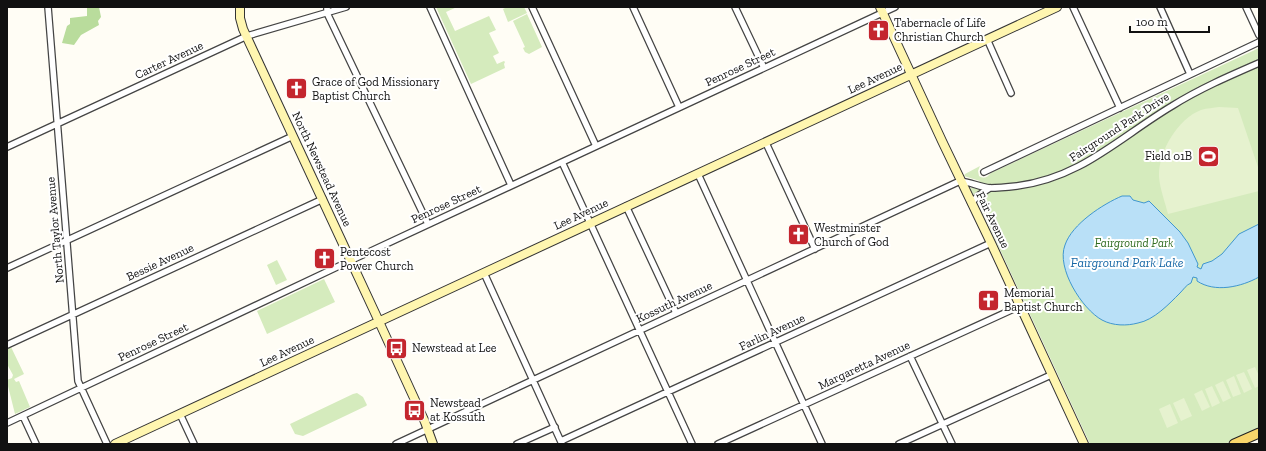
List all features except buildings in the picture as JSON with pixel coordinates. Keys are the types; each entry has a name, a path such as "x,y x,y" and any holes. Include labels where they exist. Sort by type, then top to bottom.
{"main road":[{"path":"1234,444 1259,433"}],"street":[{"name":"North Taylor Avenue","path":"48,7 78,381 108,444"},
{"name":"North Newstead Avenue","path":"240,7 240,22 379,321 425,422 433,444"},
{"name":"Carter Avenue","path":"7,147 247,36 327,10 346,7"},
{"path":"430,7 511,185"},
{"path":"532,7 596,146"},
{"path":"633,7 679,107"},
{"path":"736,7 764,68"},
{"name":"Penrose Street","path":"7,423 351,260 764,68 881,10 895,7"},
{"name":"Lee Avenue","path":"115,444 1057,7"},
{"path":"1073,7 1120,108"},
{"path":"1160,7 1190,74"},
{"path":"1246,7 1259,35"},
{"path":"327,10 428,224"},
{"name":"Fair Avenue","path":"881,10 960,181 991,243 1083,444"},
{"path":"987,40 1011,93"},
{"path":"984,172 1259,42"},
{"name":"Fairground Park Drive","path":"960,181 990,188 1024,185 1045,181 1065,174 1084,164 1172,105 1224,78 1259,63"},
{"path":"7,268 293,136"},
{"path":"766,143 814,249"},
{"path":"562,162 692,444"},
{"path":"698,174 822,444"},
{"name":"Kossuth Avenue","path":"396,444 960,181"},
{"path":"971,203 990,188"},
{"name":"Bessie Avenue","path":"7,345 322,199"},
{"path":"626,206 676,313"},
{"name":"Farlin Avenue","path":"562,443 668,392 991,243"},
{"path":"484,272 562,443"},
{"name":"Margaretta Avenue","path":"718,444 1020,306"},
{"path":"910,356 952,444"},
{"path":"899,444 1051,375"},
{"path":"180,414 194,444"},
{"path":"23,416 36,444"},
{"path":"517,444 554,427"}],"green space":[{"path":"87,7 99,7 101,17 98,21 99,25 81,35 74,45 62,43 67,26 70,24 70,18 87,16"},
{"path":"436,7 457,7 446,12 455,31 489,16 496,30 489,33 499,53 493,56 497,64 504,61 505,62 505,68 471,84"},
{"path":"507,7 524,7 527,13 508,22 503,9"},
{"path":"527,14 542,47 529,54 525,52 523,48 525,47 513,21"},
{"name":"Fairground Park","path":"1259,48 1259,428 1225,444 1090,444 978,202 970,189 980,181 964,176 980,166 978,171 979,176 983,178 986,177 991,173"},
{"name":"Field 01B","path":"1219,107 1238,108 1259,170 1259,191 1168,214 1161,191 1159,177 1162,158 1166,148 1177,129 1192,114 1203,109"},
{"path":"277,260 287,280 276,285 267,265"},
{"path":"324,279 335,302 267,334 257,311"},
{"path":"11,347 24,374 14,379 16,382 19,381 30,407 15,414 7,382 7,380 12,378 13,375 7,364 7,349"},
{"path":"1255,367 1259,376 1259,386 1255,388 1247,370"},
{"path":"1244,372 1252,389 1244,393 1236,375"},
{"path":"1234,376 1241,394 1233,397 1226,380"},
{"path":"1223,381 1231,398 1223,402 1215,385"},
{"path":"1212,386 1220,403 1212,407 1205,389"},
{"path":"1202,390 1210,407 1202,411 1194,394"},
{"path":"357,393 363,397 367,405 366,406 303,436 295,434 290,424"},
{"path":"1184,398 1192,416 1181,421 1173,403"},
{"path":"1170,404 1178,423 1167,428 1159,409"}],"water":[{"name":"Fairground Park Lake","path":"1122,196 1130,196 1133,200 1144,203 1149,201 1180,232 1188,243 1198,264 1197,267 1201,269 1203,264 1212,261 1222,254 1239,234 1259,224 1259,277 1244,284 1220,288 1204,285 1197,281 1197,278 1193,277 1191,283 1186,286 1166,307 1150,319 1129,325 1115,324 1102,320 1094,315 1079,298 1067,276 1063,254 1069,237 1081,222 1097,209"}],"place":[{"name":"Tabernacle of Life Christian Church","path":"878,30"},
{"name":"Grace of God Missionary Baptist Church","path":"296,89"},
{"name":"Field 01B","path":"1208,156"},
{"name":"Westminster Church of God","path":"798,235"},
{"name":"Pentecost Power Church","path":"325,259"},
{"name":"Memorial Baptist Church","path":"989,300"},
{"name":"Newstead at Lee","path":"396,348"},
{"name":"Newstead at Kossuth","path":"414,410"}]}
